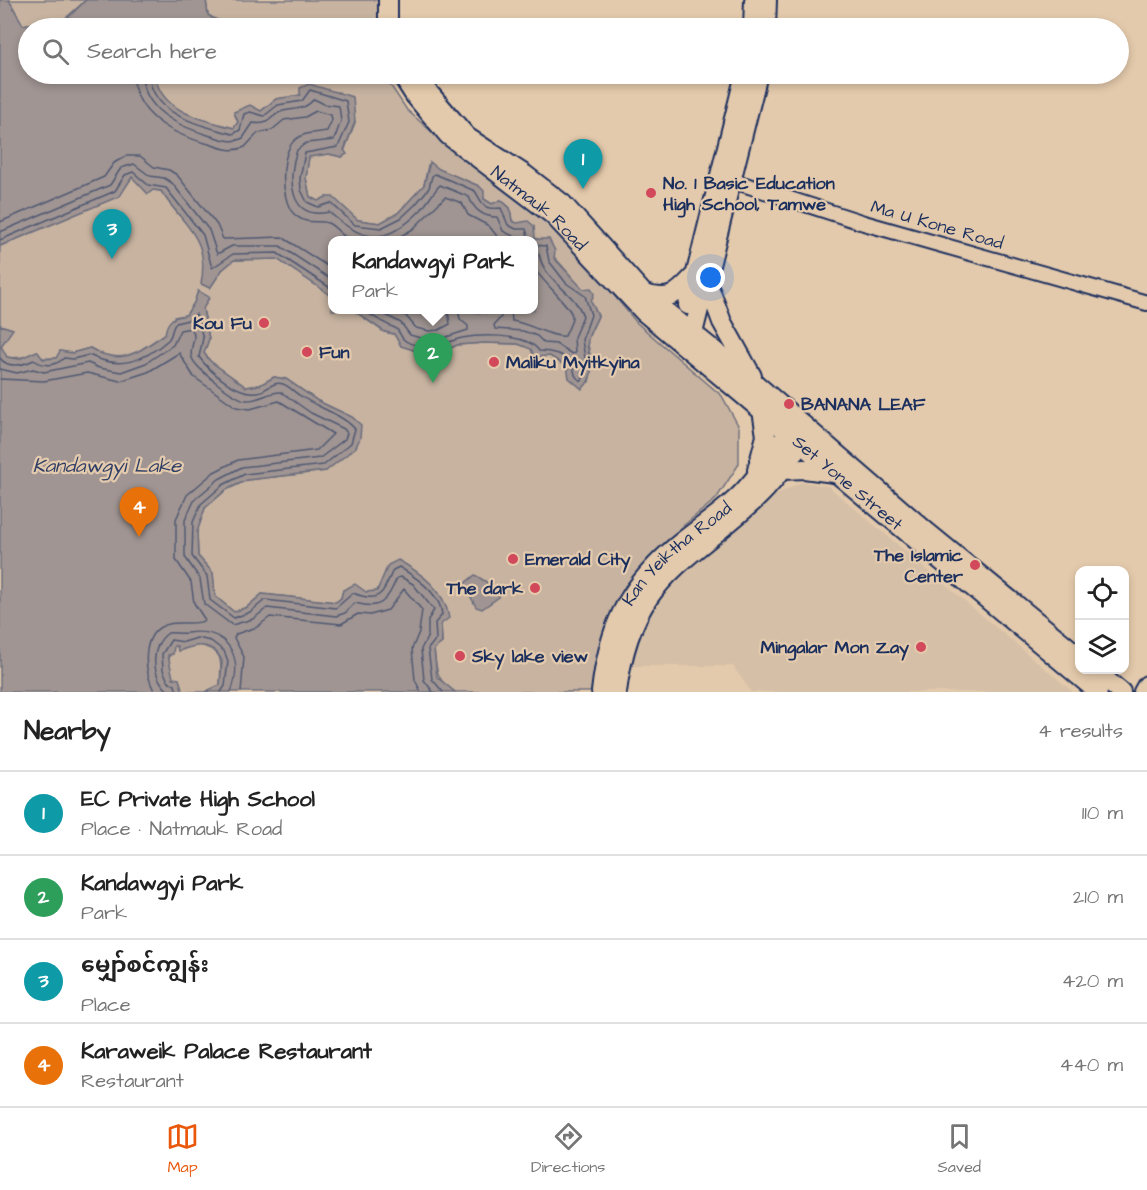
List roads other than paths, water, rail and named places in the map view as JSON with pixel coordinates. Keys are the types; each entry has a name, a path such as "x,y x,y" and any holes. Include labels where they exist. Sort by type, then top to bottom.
{"main road":[{"path":"388,0 388,18"},
{"path":"398,18 399,0"},
{"path":"755,18 759,3"},
{"path":"759,3 763,18"},
{"name":"Natmauk Road","path":"407,84 448,135 553,215 644,312 686,339"},
{"name":"Natmauk Road","path":"422,84 467,137 524,174 563,204 686,339"},
{"path":"726,178 743,84"},
{"path":"686,339 699,278 726,178 755,84"},
{"path":"644,294 663,299 678,293 699,278"},
{"path":"699,278 757,385"},
{"name":"Set Yone Street","path":"686,339 757,385 834,473 1098,692"},
{"name":"Set Yone Street","path":"686,339 762,410 798,432 1075,653"},
{"path":"754,480 766,436 762,410"},
{"path":"617,692 624,648 639,610 702,535 757,498 783,470 798,432"},
{"name":"Kan Yeiktha Road","path":"601,692 606,652 622,610 659,562 702,535 798,432"},
{"path":"783,470 804,469 834,473"},
{"path":"1100,674 1121,692"},
{"path":"1143,692 1147,684"}],"street":[{"name":"Ma U Kone Road","path":"726,178 856,221 1147,303"}],"water":[{"path":"0,0 9,0 19,18 18,84 157,84 165,97 184,112 209,122 234,128 238,122 234,112 250,105 261,111 276,99 300,95 300,88 309,84 353,97 355,122 344,150 347,154 342,157 329,154 309,157 306,178 310,197 318,201 326,197 333,197 358,220 380,223 398,213 424,185 430,162 439,169 479,186 484,191 484,199 492,204 501,200 510,208 512,221 517,223 528,221 534,226 535,236 328,236 328,293 277,259 234,260 222,270 210,288 201,284 202,254 193,233 161,191 153,190 148,194 132,177 120,196 0,246"},
{"path":"86,0 206,0 208,15 212,18 67,18"},
{"path":"538,239 549,239 555,251 554,258 583,289 591,288 594,294 591,301 598,316 587,346 590,376 582,389 569,378 567,367 550,356 534,357 531,349 518,344 457,345 439,354 426,354 401,346 394,334 385,332 359,314 538,314"},
{"name":"Kandawgyi Lake","path":"198,291 209,297 203,309 209,339 204,353 210,361 246,387 260,385 274,377 286,379 318,401 352,417 361,425 360,438 356,447 326,471 247,480 226,490 205,508 197,532 198,556 213,573 215,596 234,612 247,607 262,594 336,602 341,598 343,590 355,584 366,592 377,591 388,565 398,560 431,583 447,608 449,618 441,624 442,643 434,649 437,677 455,692 205,692 220,685 222,661 218,654 209,647 197,646 178,651 177,646 174,646 173,654 168,655 173,678 179,679 183,692 0,692 0,325 13,329 1,346 7,357 19,359 37,351 43,359 56,358 60,351 72,353 90,348 101,354 121,357 138,351 165,334 171,320 186,315"},
{"path":"475,575 501,591 499,597 482,609 476,607 464,584"}],"place":[{"name":"EC Private High School","path":"583,189"},
{"name":"No. 1 Basic Education High School, Tamwe","path":"651,193"},
{"name":"မျှော်စင်ကျွန်း","path":"112,259"},
{"name":"Kou Fu","path":"264,323"},
{"name":"Fun","path":"307,352"},
{"name":"Maliku Myitkyina","path":"494,362"},
{"name":"Kandawgyi Park","path":"433,383"},
{"name":"BANANA LEAF","path":"789,404"},
{"name":"Karaweik Palace Restaurant","path":"139,537"},
{"name":"Emerald City","path":"513,559"},
{"name":"The Islamic Center","path":"975,565"},
{"name":"The dark","path":"535,588"},
{"name":"Mingalar Mon Zay","path":"921,647"},
{"name":"Sky lake view","path":"460,656"}]}
